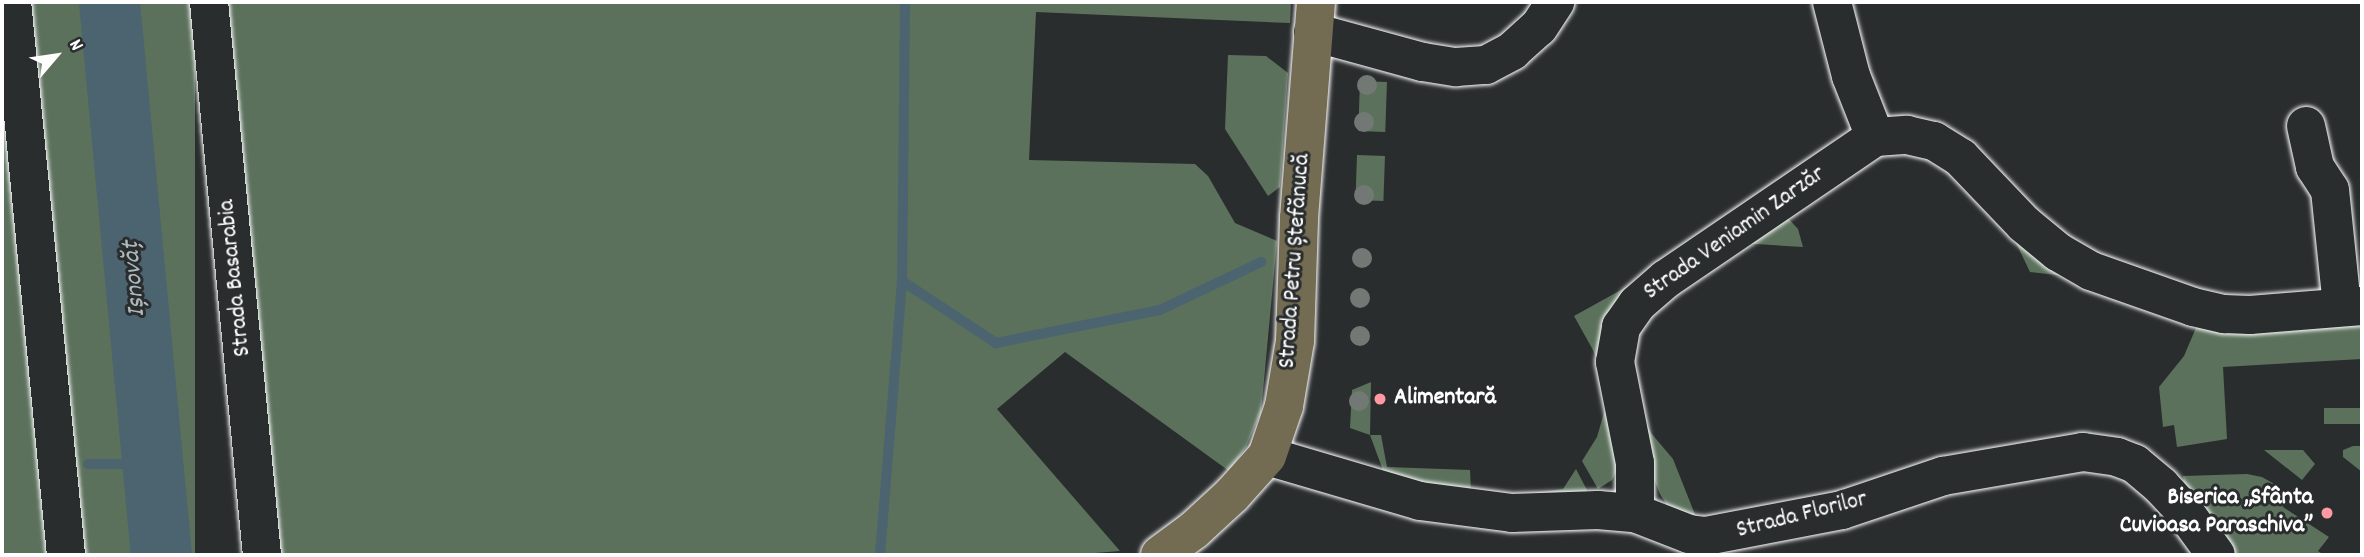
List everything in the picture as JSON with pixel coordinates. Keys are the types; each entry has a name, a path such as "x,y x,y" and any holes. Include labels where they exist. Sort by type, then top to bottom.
{"main road":[{"name":"Strada Petru Ștefănucă","path":"1160,555 1194,530 1232,495 1267,456 1284,406 1295,341 1299,218 1314,17"}],"street":[{"path":"12,2 66,555"},
{"name":"Strada Basarabia","path":"209,2 262,555"},
{"path":"1314,17 1423,62 1456,67 1486,65 1512,51 1530,35 1555,2"},
{"path":"1832,2 1851,76 1875,137 1907,135 1934,141 1961,158 2043,241 2091,271 2193,307 2224,314 2249,315 2352,306 2330,190 2315,167 2306,126"},
{"name":"Strada Veniamin Zarzăr","path":"1635,513 1635,463 1615,362 1621,327 1637,304 1666,279 1875,137"},
{"name":"Strada Florilor","path":"1267,456 1420,501 1463,508 1512,513 1598,510 1635,513 1689,545 1721,535 1842,510 1943,476 2083,452 2117,457 2134,464 2169,494 2216,555"}],"green space":[{"path":"23,2 195,2 195,555 23,555"},
{"path":"225,2 1291,2 1290,23 1036,12 1029,160 1195,164 1208,176 1235,223 1277,241 1261,412 1246,447 1229,471 1065,352 997,409 1120,551 1070,555 277,555"},
{"path":"2,34 54,555 2,555"},
{"path":"1228,55 1266,56 1288,73 1280,187 1268,196 1225,129"},
{"path":"1360,81 1387,82 1385,132 1358,131"},
{"path":"1357,155 1385,156 1383,201 1355,200"},
{"path":"1786,216 1798,229 1803,247 1740,243"},
{"path":"2007,224 2085,278 2030,272"},
{"path":"1686,254 1639,291 1623,458 1612,480 1598,489 1582,461 1597,437 1610,392 1593,350 1574,316"},
{"path":"2198,323 2209,326 2362,326 2362,359 2223,367 2227,439 2177,447 2174,425 2163,427 2159,387 2184,356"},
{"path":"1371,382 1370,435 1350,428 1352,390"},
{"path":"1636,400 1651,433 1673,459 1696,517 1718,526 1672,513 1660,494 1642,449"},
{"path":"2324,408 2362,408 2362,424 2324,424"},
{"path":"1370,435 1381,435 1387,467 1470,470 1471,492 1521,495 1563,489 1576,469 1588,492 1510,503 1384,473"},
{"path":"2362,446 2362,472 2343,457 2343,450"},
{"path":"2264,450 2303,450 2315,464 2302,480"},
{"path":"2247,474 2262,477 2292,494 2283,507 2329,537 2318,551 2324,555 2230,555 2185,489 2183,476"}],"waterway":[{"name":"Ișnovăț","path":"109,2 161,555"},
{"path":"905,2 902,281 996,343 1160,310 1261,262"},
{"path":"880,555 902,281"},
{"path":"88,464 151,464"}],"place":[{"name":"Alimentară","path":"1380,399"},
{"name":"Biserica „Sfânta Cuvioasa Paraschiva”","path":"2327,513"}]}
